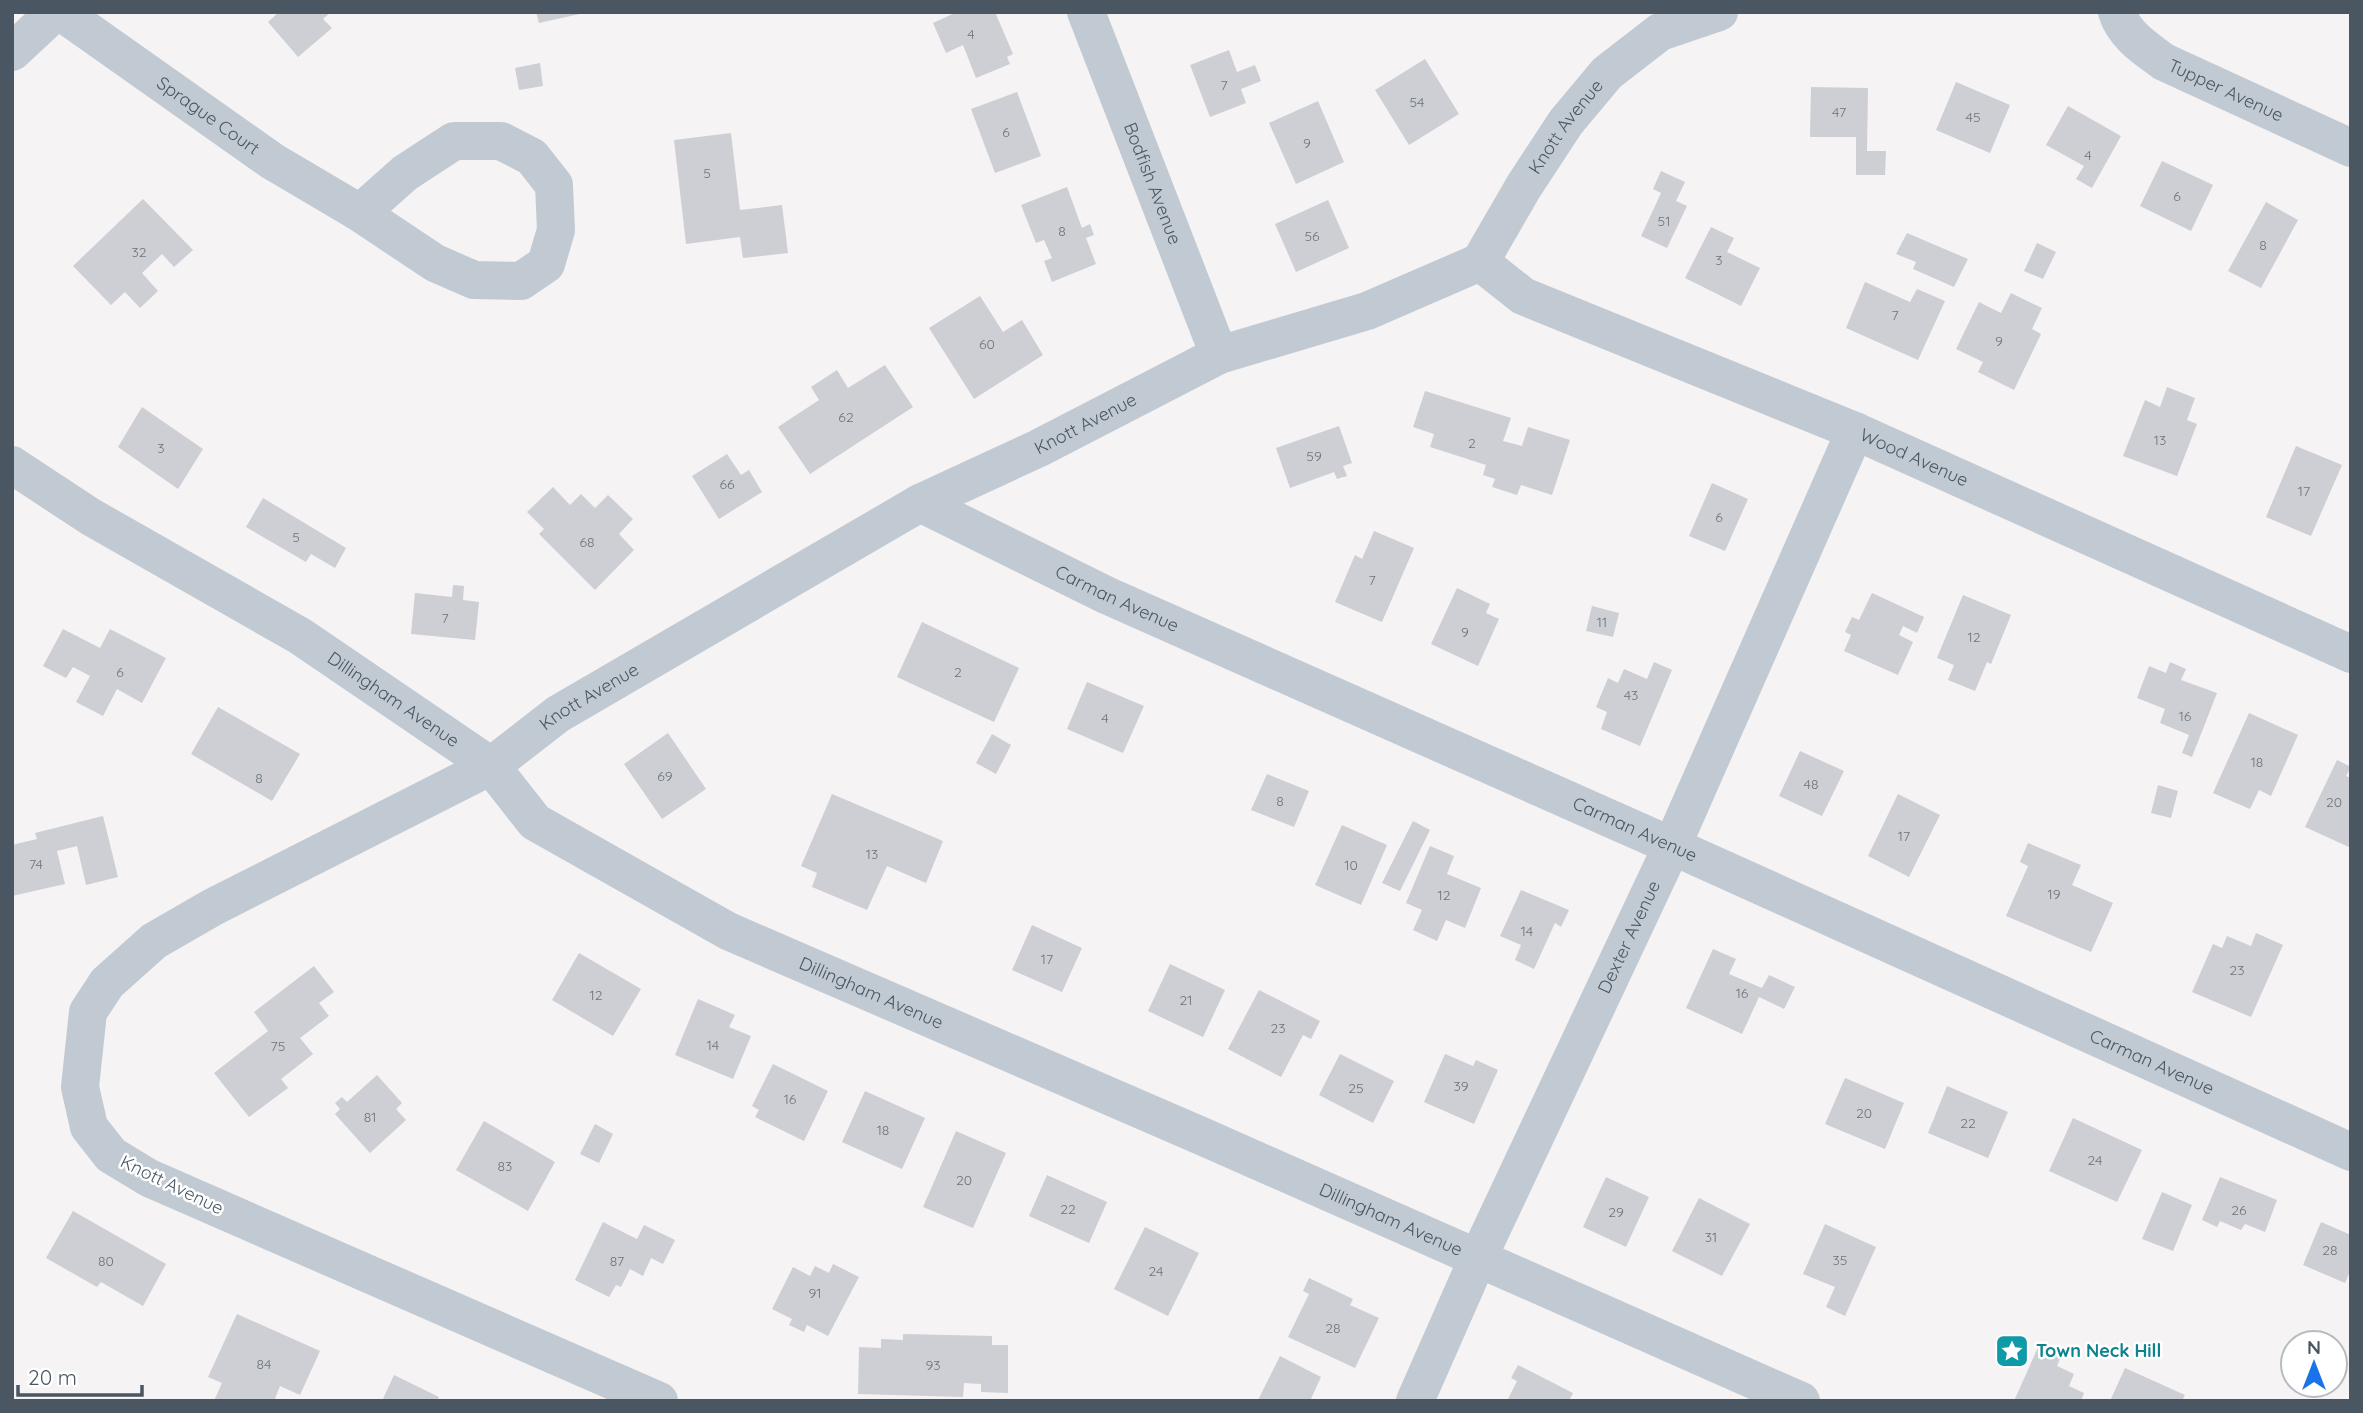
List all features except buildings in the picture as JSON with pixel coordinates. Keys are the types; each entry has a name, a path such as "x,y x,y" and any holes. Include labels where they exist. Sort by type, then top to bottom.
{"street":[{"path":"12,52 55,12"},
{"name":"Sprague Court","path":"61,12 272,162 360,213 435,263 474,280 522,281 546,264 556,230 554,185 532,157 501,141 454,141 405,173 360,213"},
{"name":"Bodfish Avenue","path":"1086,12 1219,355"},
{"name":"Knott Avenue","path":"659,1401 149,1178 111,1156 89,1127 80,1087 88,1012 107,983 154,941 213,907 491,766 558,714 920,503 1039,448 1219,355 1367,311 1480,262 1524,186 1566,122 1607,73 1660,32 1719,12"},
{"name":"Tupper Avenue","path":"2117,12 2119,20 2138,44 2164,62 2351,148"},
{"name":"Wood Avenue","path":"1480,262 1523,296 1855,431 2351,654"},
{"name":"Dexter Avenue","path":"1415,1401 1478,1258 1672,846 1855,431"},
{"name":"Dillingham Avenue","path":"12,465 91,517 300,636 491,766 536,822 728,931 1801,1401"},
{"name":"Carman Avenue","path":"920,503 1106,595 2351,1152"}],"place":[{"name":"Town Neck Hill","path":"2012,1351"}]}
